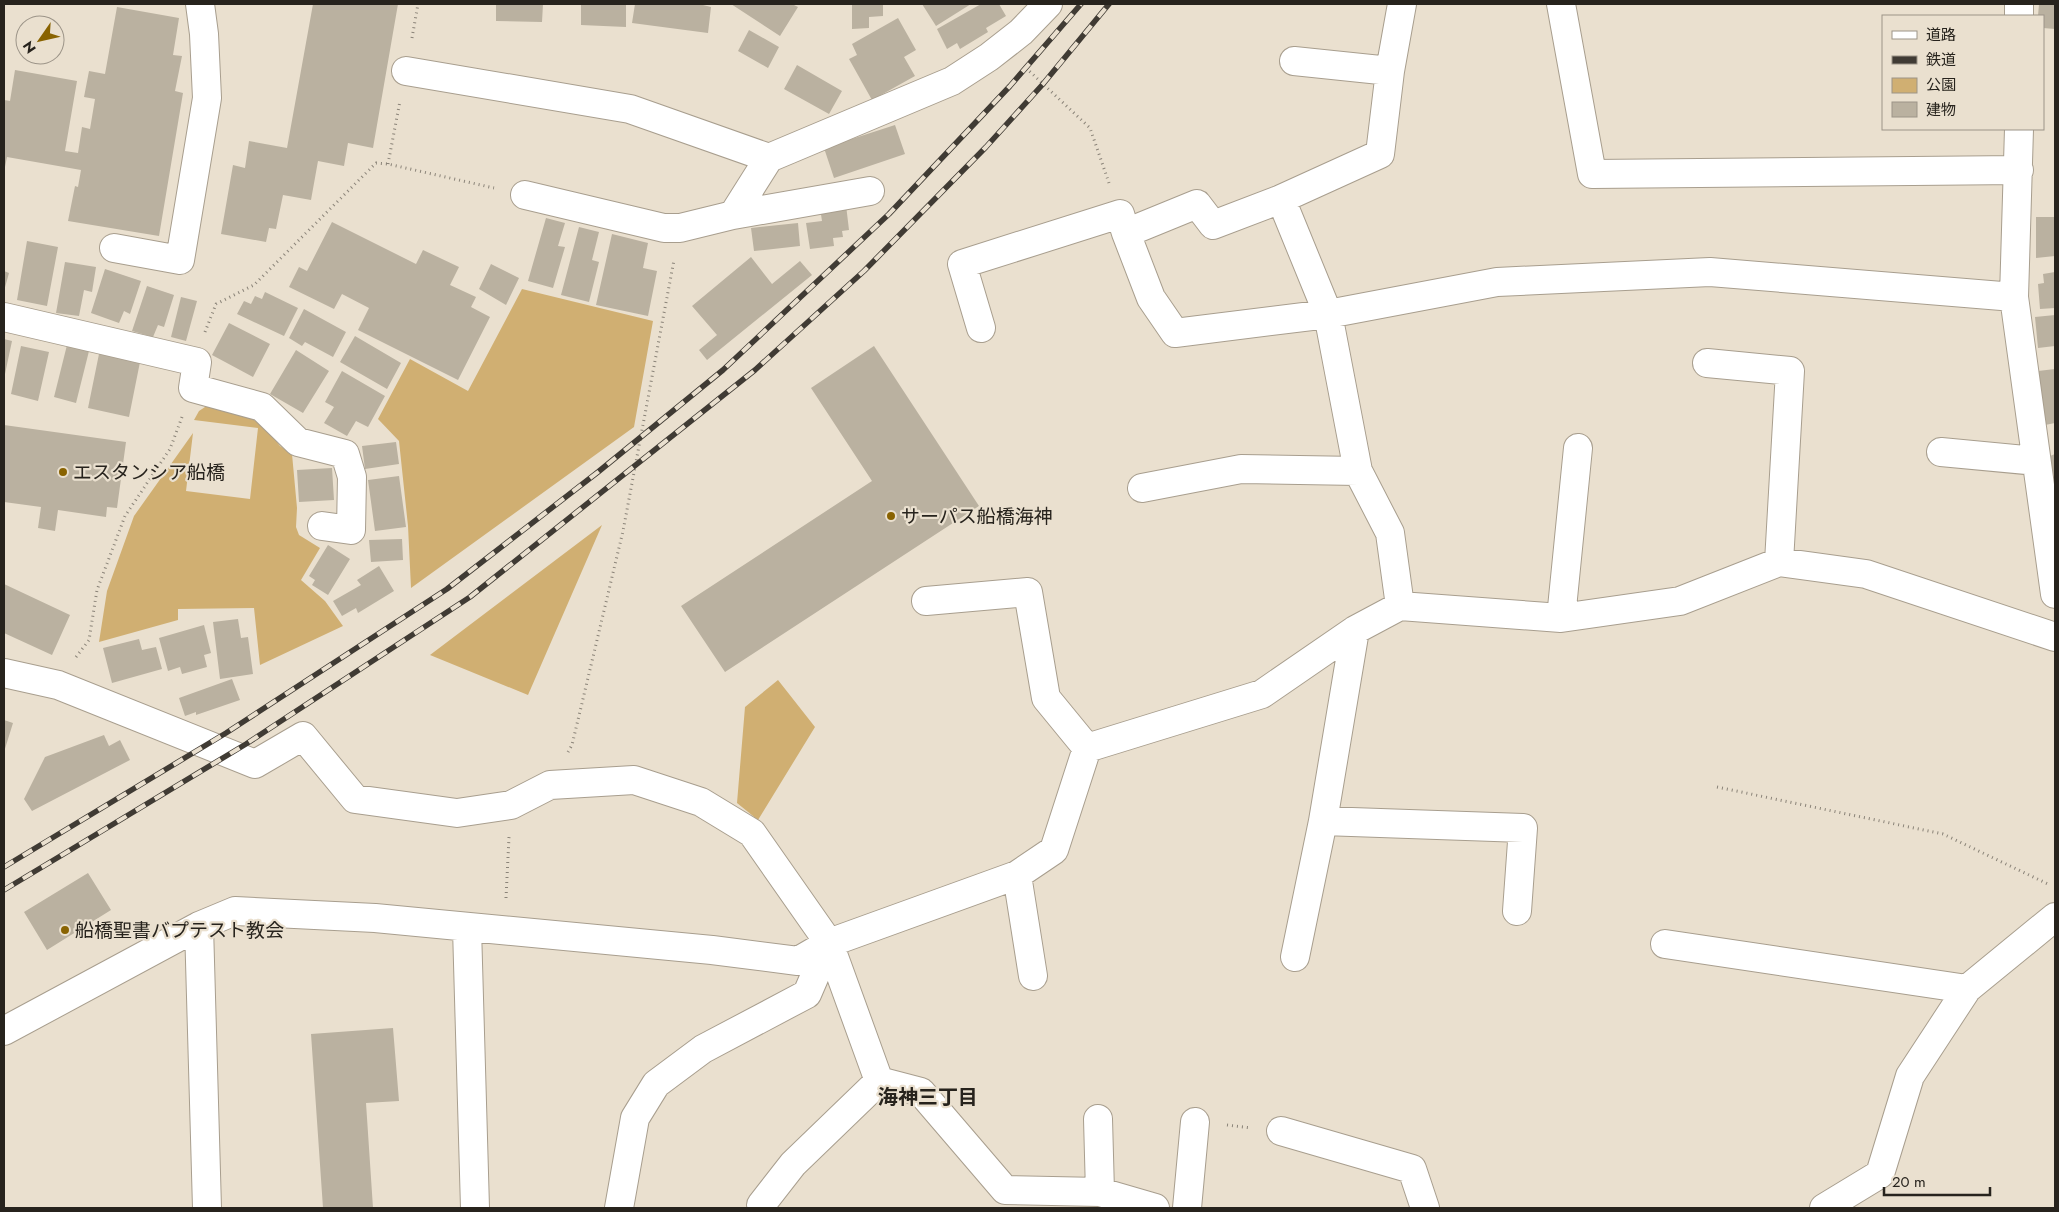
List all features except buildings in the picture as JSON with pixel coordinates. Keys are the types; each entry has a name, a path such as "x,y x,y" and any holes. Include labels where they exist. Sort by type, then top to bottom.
{"street":[{"path":"114,248 180,260 207,98 204,34 200,4"},
{"path":"733,215 769,158 952,80 989,57 1021,32 1048,4"},
{"path":"982,328 962,264 1198,204 1214,225 1281,199 1380,154 1390,72 1402,4"},
{"path":"1561,4 1592,174 2019,170"},
{"path":"1294,60 1390,72"},
{"path":"406,71 630,110 769,158"},
{"path":"2019,130 2014,297 2055,594"},
{"path":"525,196 664,228 680,228 733,215 870,191"},
{"path":"1281,199 1328,314 1358,471 1390,533 1400,606"},
{"path":"1123,224 1151,298 1175,333 1328,314 1497,282 1710,272 2014,297"},
{"path":"4,317 197,362 193,388 262,408 298,442 345,454 352,477 352,530 322,526"},
{"path":"1707,363 1790,372 1779,562"},
{"path":"1561,618 1578,448"},
{"path":"1941,452 2036,461"},
{"path":"1142,488 1241,469 1358,471"},
{"path":"1087,748 1262,694 1355,630 1400,606 1561,618 1680,602 1779,562 1866,574 2055,637"},
{"path":"926,601 1028,592 1046,698 1087,748"},
{"path":"1294,957 1323,821 1355,630"},
{"path":"4,673 58,685 255,764 303,736 355,799 457,813 510,805 550,785 634,780 701,802 752,833 829,943 879,1081"},
{"path":"4,1031 199,926 234,911 375,918 712,950 798,961 829,943 1017,875 1054,850 1087,748"},
{"path":"1323,821 1523,828 1517,912"},
{"path":"1017,875 1033,976"},
{"path":"1824,1208 1880,1174 1910,1076 1967,989 2055,917"},
{"path":"199,926 207,1208"},
{"path":"467,928 475,1208"},
{"path":"619,1208 635,1118 656,1084 703,1050 807,994 829,943"},
{"path":"1665,944 1967,989"},
{"path":"879,1081 921,1092 1005,1190 1100,1192 1154,1208"},
{"path":"764,1208 761,1205 794,1164 879,1081"},
{"path":"1098,1119 1100,1192"},
{"path":"1187,1208 1196,1122"},
{"path":"1281,1131 1412,1169 1425,1208"}],"path":[{"path":"1022,65 1090,128 1123,224"},
{"path":"197,362 200,344 216,304 254,285 376,163 388,164 525,196"},
{"path":"550,785 572,745 623,531 680,228"},
{"path":"58,685 68,667 89,640 97,590 125,516 170,449 193,388"},
{"path":"1717,787 1944,834 2055,888"},
{"path":"505,931 510,805"},
{"path":"1196,1122 1281,1131"}],"green space":[{"path":"522,289 653,321 634,427 411,588 408,526 399,441 378,419 410,359 468,391"},
{"path":"208,405 215,405 262,423 280,446 292,454 297,508 296,527 299,535 320,548 301,580 325,601 343,626 260,665 254,608 178,609 178,620 99,642 107,591 134,516 193,433 186,491 250,499 258,428 194,420 199,411"},
{"path":"602,525 528,695 430,655"},
{"path":"778,680 815,727 758,820 737,803 745,707"}],"railway":[{"path":"4,867 226,733 447,589 598,472 723,370 889,214 1010,86 1081,4"},
{"path":"4,890 246,744 470,597 755,370 864,271 986,147 1043,84 1109,4"}],"place":[{"name":"エスタンシア船橋","path":"63,472"},
{"name":"サーパス船橋海神","path":"891,516"},
{"name":"船橋聖書バプテスト教会","path":"65,930"}],"district":[{"name":"海神三丁目","path":"928,1097"}]}
